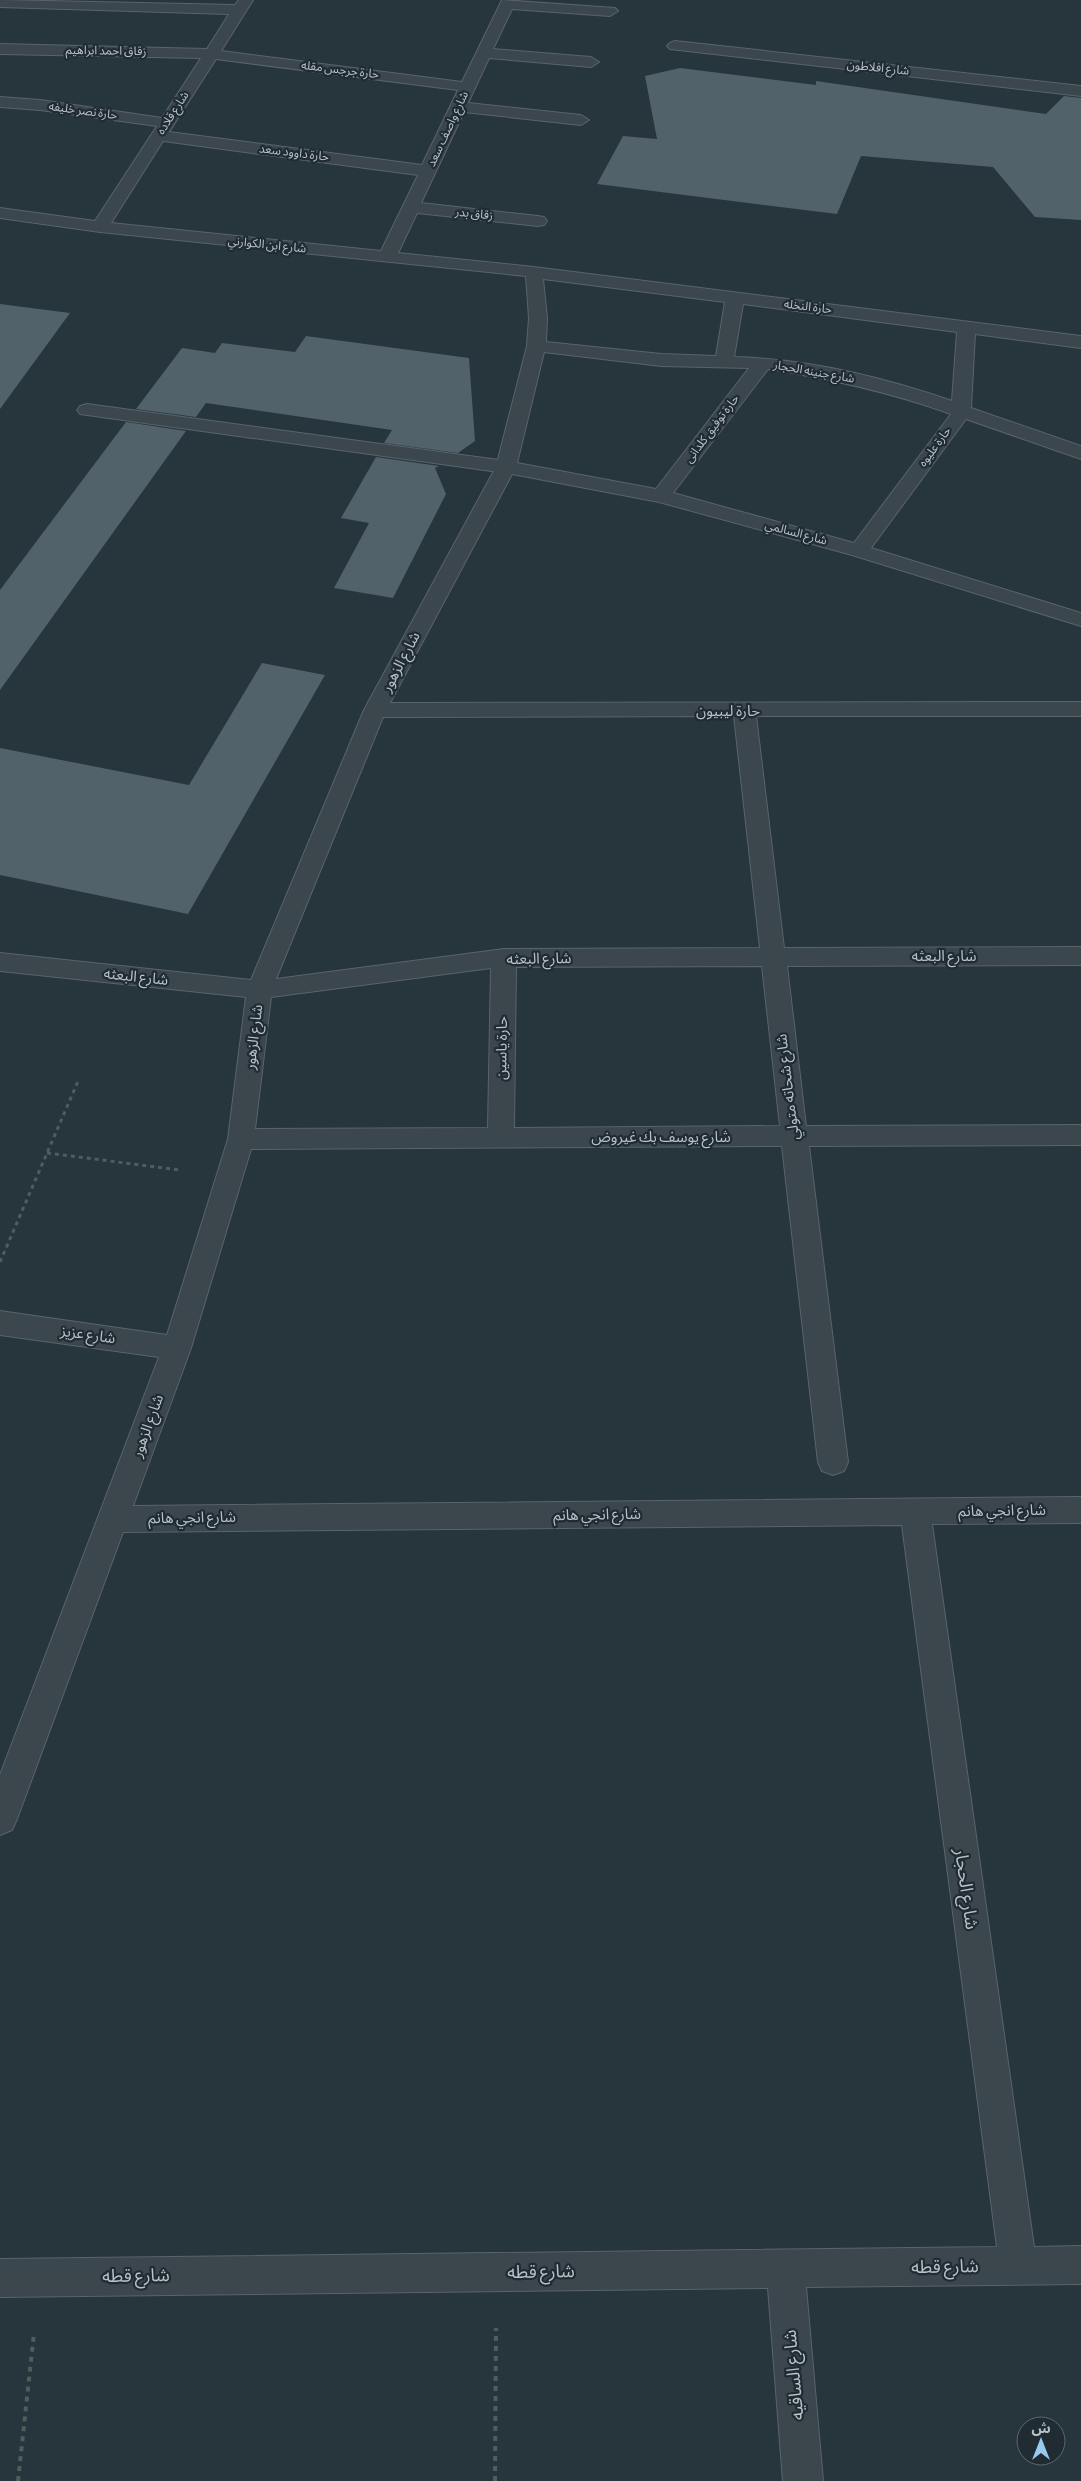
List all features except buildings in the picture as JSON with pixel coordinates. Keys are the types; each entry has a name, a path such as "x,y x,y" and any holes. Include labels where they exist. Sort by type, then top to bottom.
{"street":[{"path":"508,2 610,11"},
{"name":"شارع واصف سعد","path":"387,257 508,2"},
{"path":"0,3 243,5"},
{"name":"شارع قلاده","path":"100,227 243,5"},
{"name":"شارع افلاطون","path":"675,46 1081,91"},
{"name":"زقاق احمد ابراهيم","path":"0,49 212,54"},
{"path":"483,53 591,62"},
{"name":"حارة جرجس مقله","path":"212,54 468,87"},
{"name":"حارة نصر خليفه","path":"0,102 40,105 163,130"},
{"path":"458,107 581,120"},
{"name":"حارة داوود سعد","path":"163,130 428,171"},
{"name":"زقاق بدر","path":"411,207 538,221"},
{"name":"شارع ابن الكوارني","path":"0,213 100,227 534,272"},
{"name":"حارة النخله","path":"534,272 1081,342"},
{"name":"شارع الزهور","path":"0,1819 177,1348 242,1139 259,990 375,710 506,467 536,346 538,318 534,272"},
{"path":"724,363 735,298"},
{"name":"حارة عليوه","path":"859,550 961,412 966,327"},
{"name":"شارع جنينه الحجار","path":"536,346 598,355 724,363 763,363 838,374 910,393 1081,453"},
{"name":"حارة توفيق كلدانى","path":"662,496 763,363"},
{"name":"شارع السالمي","path":"87,410 506,467 662,496 859,550 1081,620"},
{"name":"حارة ليبيون","path":"375,710 1081,710"},
{"name":"شارع شحاته متولي","path":"744,711 834,1462"},
{"name":"شارع البعثه","path":"0,963 259,990 504,958 1081,956"},
{"name":"حارة ياسين","path":"501,1137 504,958"},
{"name":"شارع يوسف بك غيروض","path":"242,1139 1081,1135"},
{"name":"شارع عزيز","path":"0,1323 177,1348"},
{"name":"شارع انجي هانم","path":"114,1519 1081,1510"},
{"name":"شارع الحجار","path":"915,1512 1018,2266"},
{"name":"شارع قطه","path":"0,2278 1081,2265"},
{"name":"شارع الساقيه","path":"785,2269 803,2481"}],"path":[{"path":"0,1262 78,1080"},
{"path":"47,1153 230,1176"},
{"path":"495,2481 496,2272"},
{"path":"18,2481 40,2277"}]}
